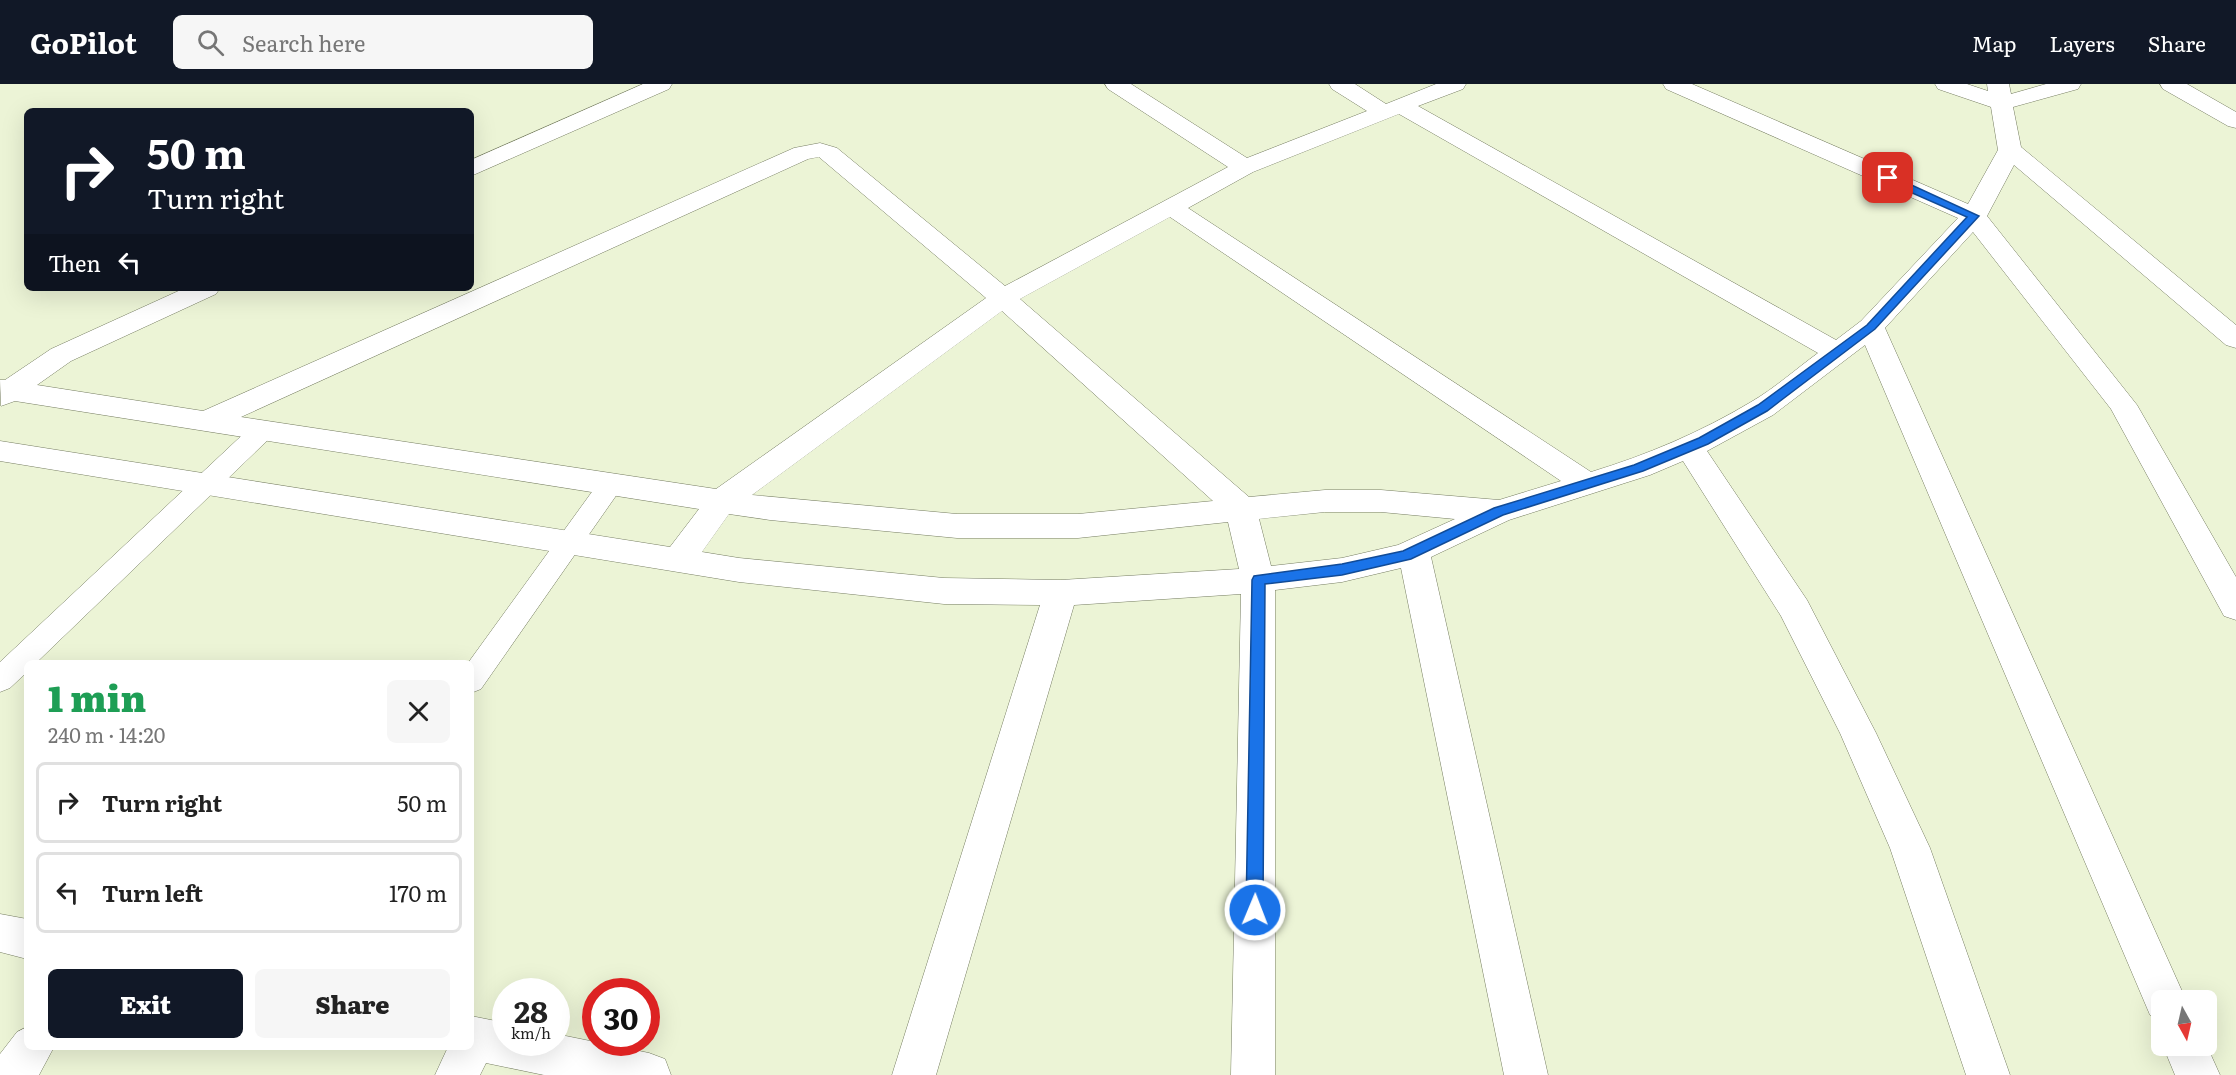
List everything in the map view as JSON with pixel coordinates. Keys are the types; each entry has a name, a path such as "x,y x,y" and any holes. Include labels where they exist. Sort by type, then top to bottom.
{"street":[{"path":"474,168 661,84"},
{"path":"1116,84 1245,167"},
{"path":"1340,84 1392,109 1837,352"},
{"path":"678,560 722,501 1003,298 1245,167 1455,84"},
{"path":"1674,84 1974,216 2123,405 2236,607"},
{"path":"1946,84 2000,93 2070,84"},
{"path":"2171,84 2236,121"},
{"path":"0,450 740,570 944,591 1061,593 1258,580 1342,570 1406,555 1498,512 1639,468 1689,447 1762,408 1871,327 1974,216 2010,150 2000,93"},
{"path":"206,422 812,150 829,153 1003,298 1241,508 1258,580 1253,1075"},
{"path":"2010,150 2236,339"},
{"path":"1171,207 1587,484"},
{"path":"3,393 61,355 200,291"},
{"path":"1871,327 2161,990"},
{"path":"3,393 263,430 770,509 957,526 1078,526 1324,501 1381,501 1498,512"},
{"path":"1689,447 1795,609 1858,733 1910,848 1988,1075"},
{"path":"1414,551 1526,1075"},
{"path":"2205,555 2236,552"},
{"path":"914,1075 1061,593"},
{"path":"0,933 24,938"},
{"path":"12,1075 30,1050"},
{"path":"468,1050 649,1075"},
{"path":"2189,1056 2198,1075"}],"lane":[{"path":"0,680 263,430"},
{"path":"474,677 572,543 611,484"}],"route":[{"path":"1255,910 1258,580 1342,570 1406,555 1498,512 1639,468 1704,441 1762,408 1871,327 1974,216 1888,178"}]}
